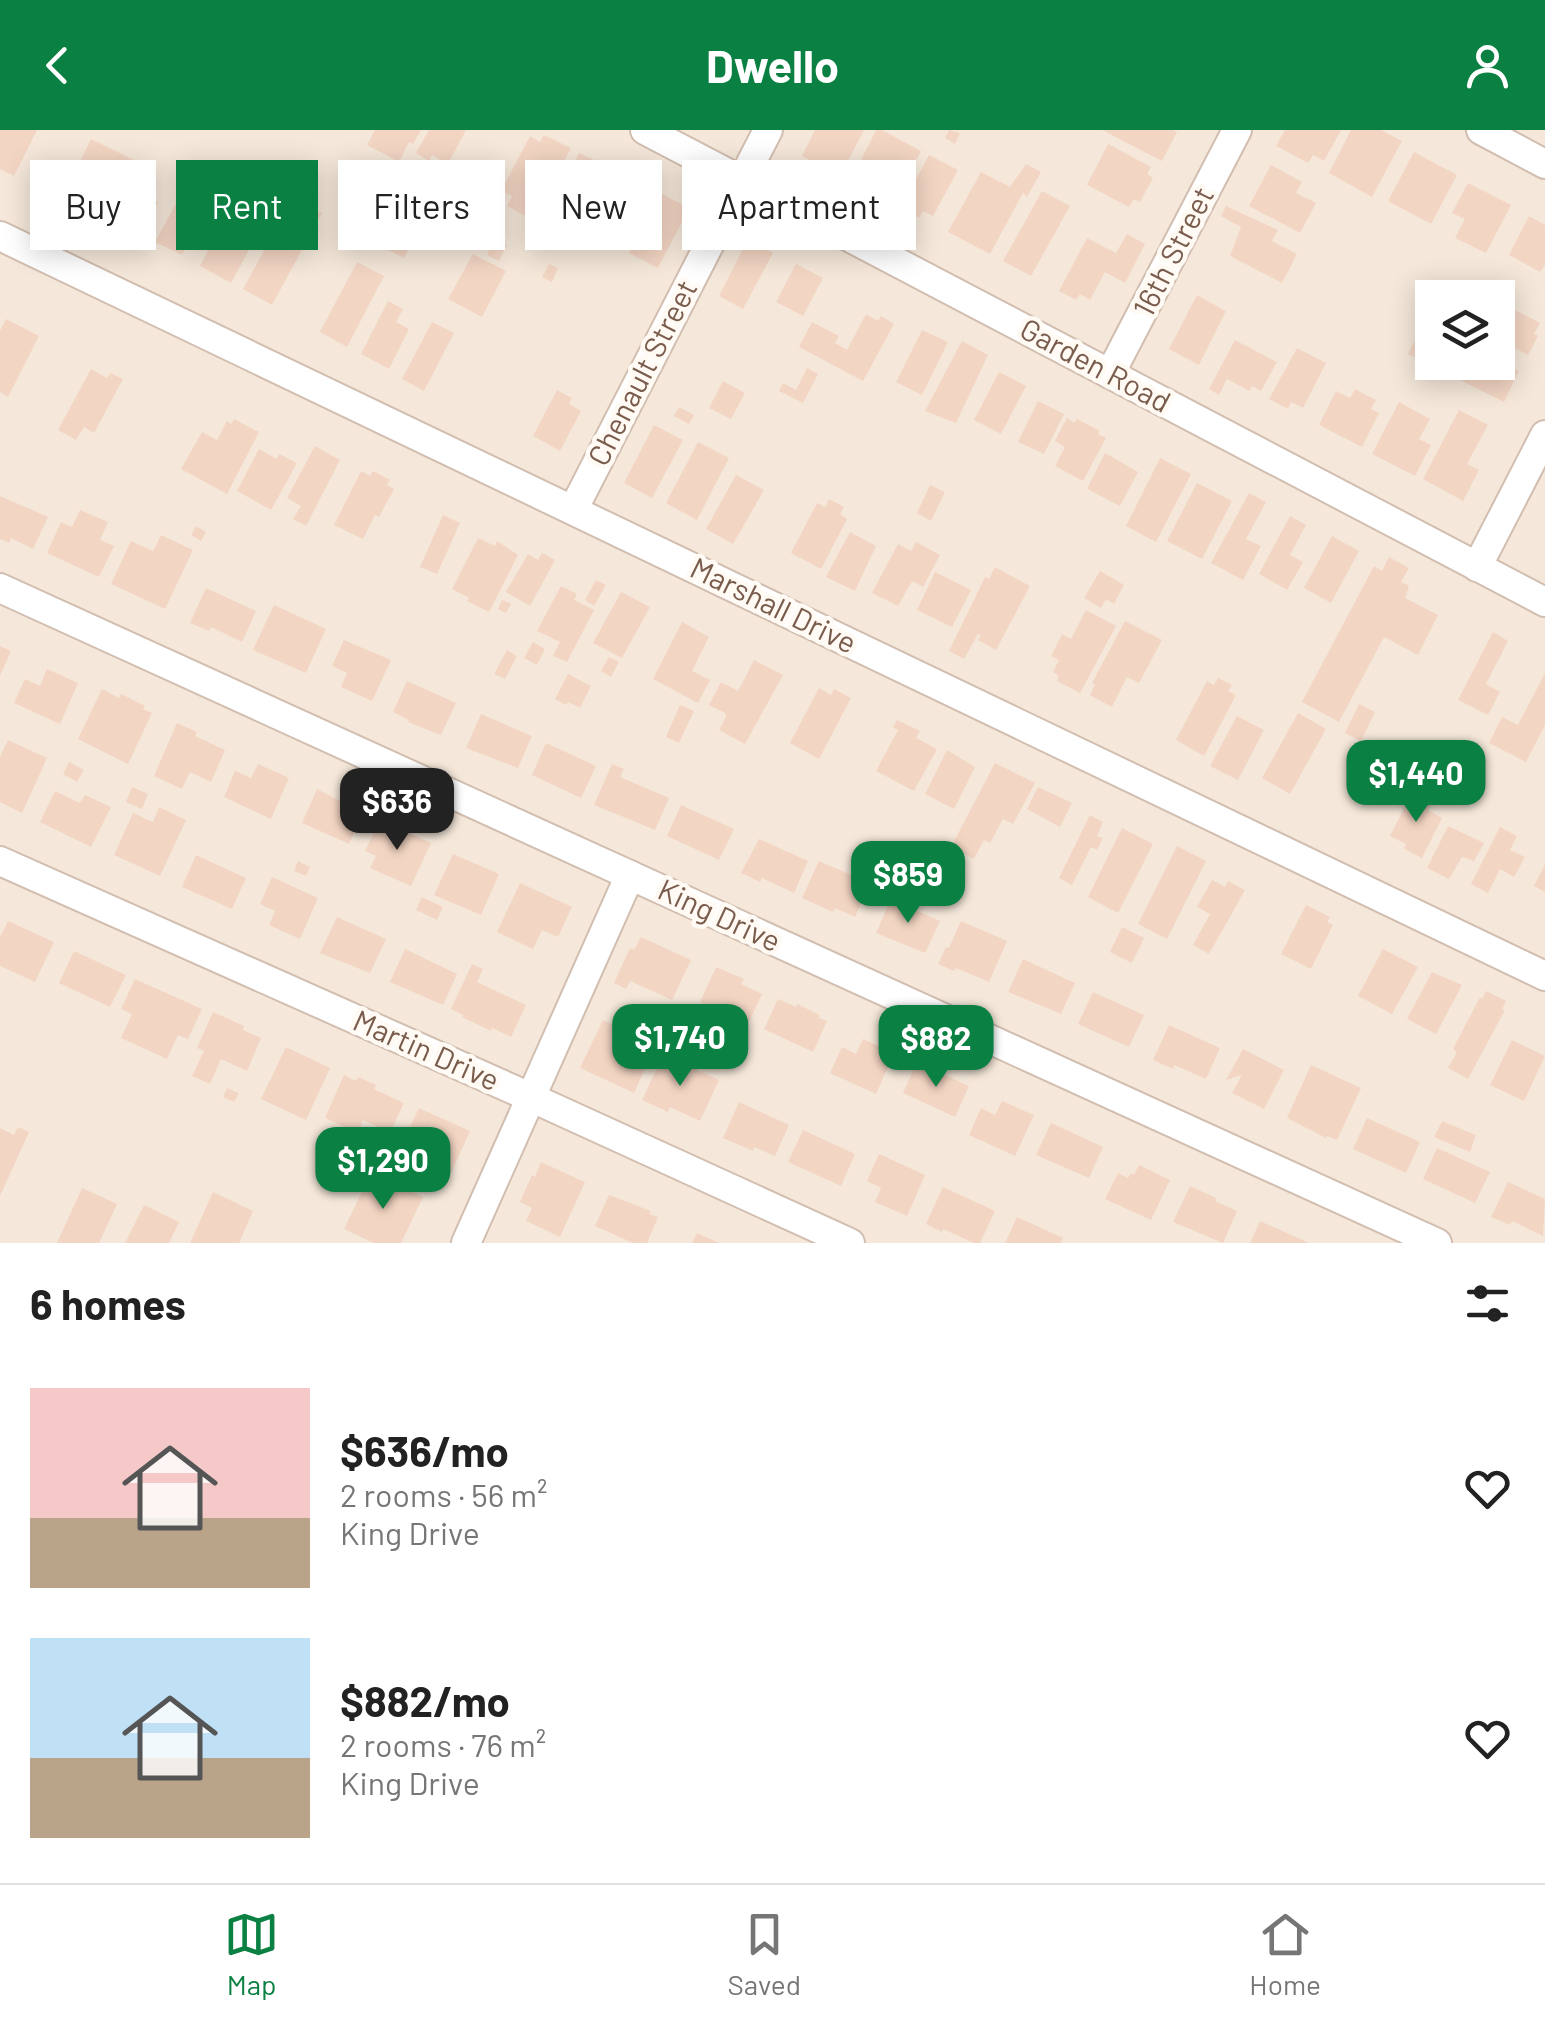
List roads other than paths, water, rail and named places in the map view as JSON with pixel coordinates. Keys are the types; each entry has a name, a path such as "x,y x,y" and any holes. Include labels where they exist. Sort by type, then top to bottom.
{"street":[{"name":"Garden Road","path":"645,130 703,160"},
{"name":"Chenault Street","path":"752,160 768,130"},
{"name":"16th Street","path":"1110,374 1237,130"},
{"path":"1481,130 1545,164"},
{"name":"Marshall Drive","path":"0,236 1545,976"},
{"name":"Chenault Street","path":"573,510 705,250"},
{"name":"Garden Road","path":"874,250 1545,602"},
{"path":"1477,567 1545,435"},
{"name":"King Drive","path":"0,588 1438,1243"},
{"name":"Martin Drive","path":"0,861 850,1243"},
{"path":"466,1243 630,875"}]}
